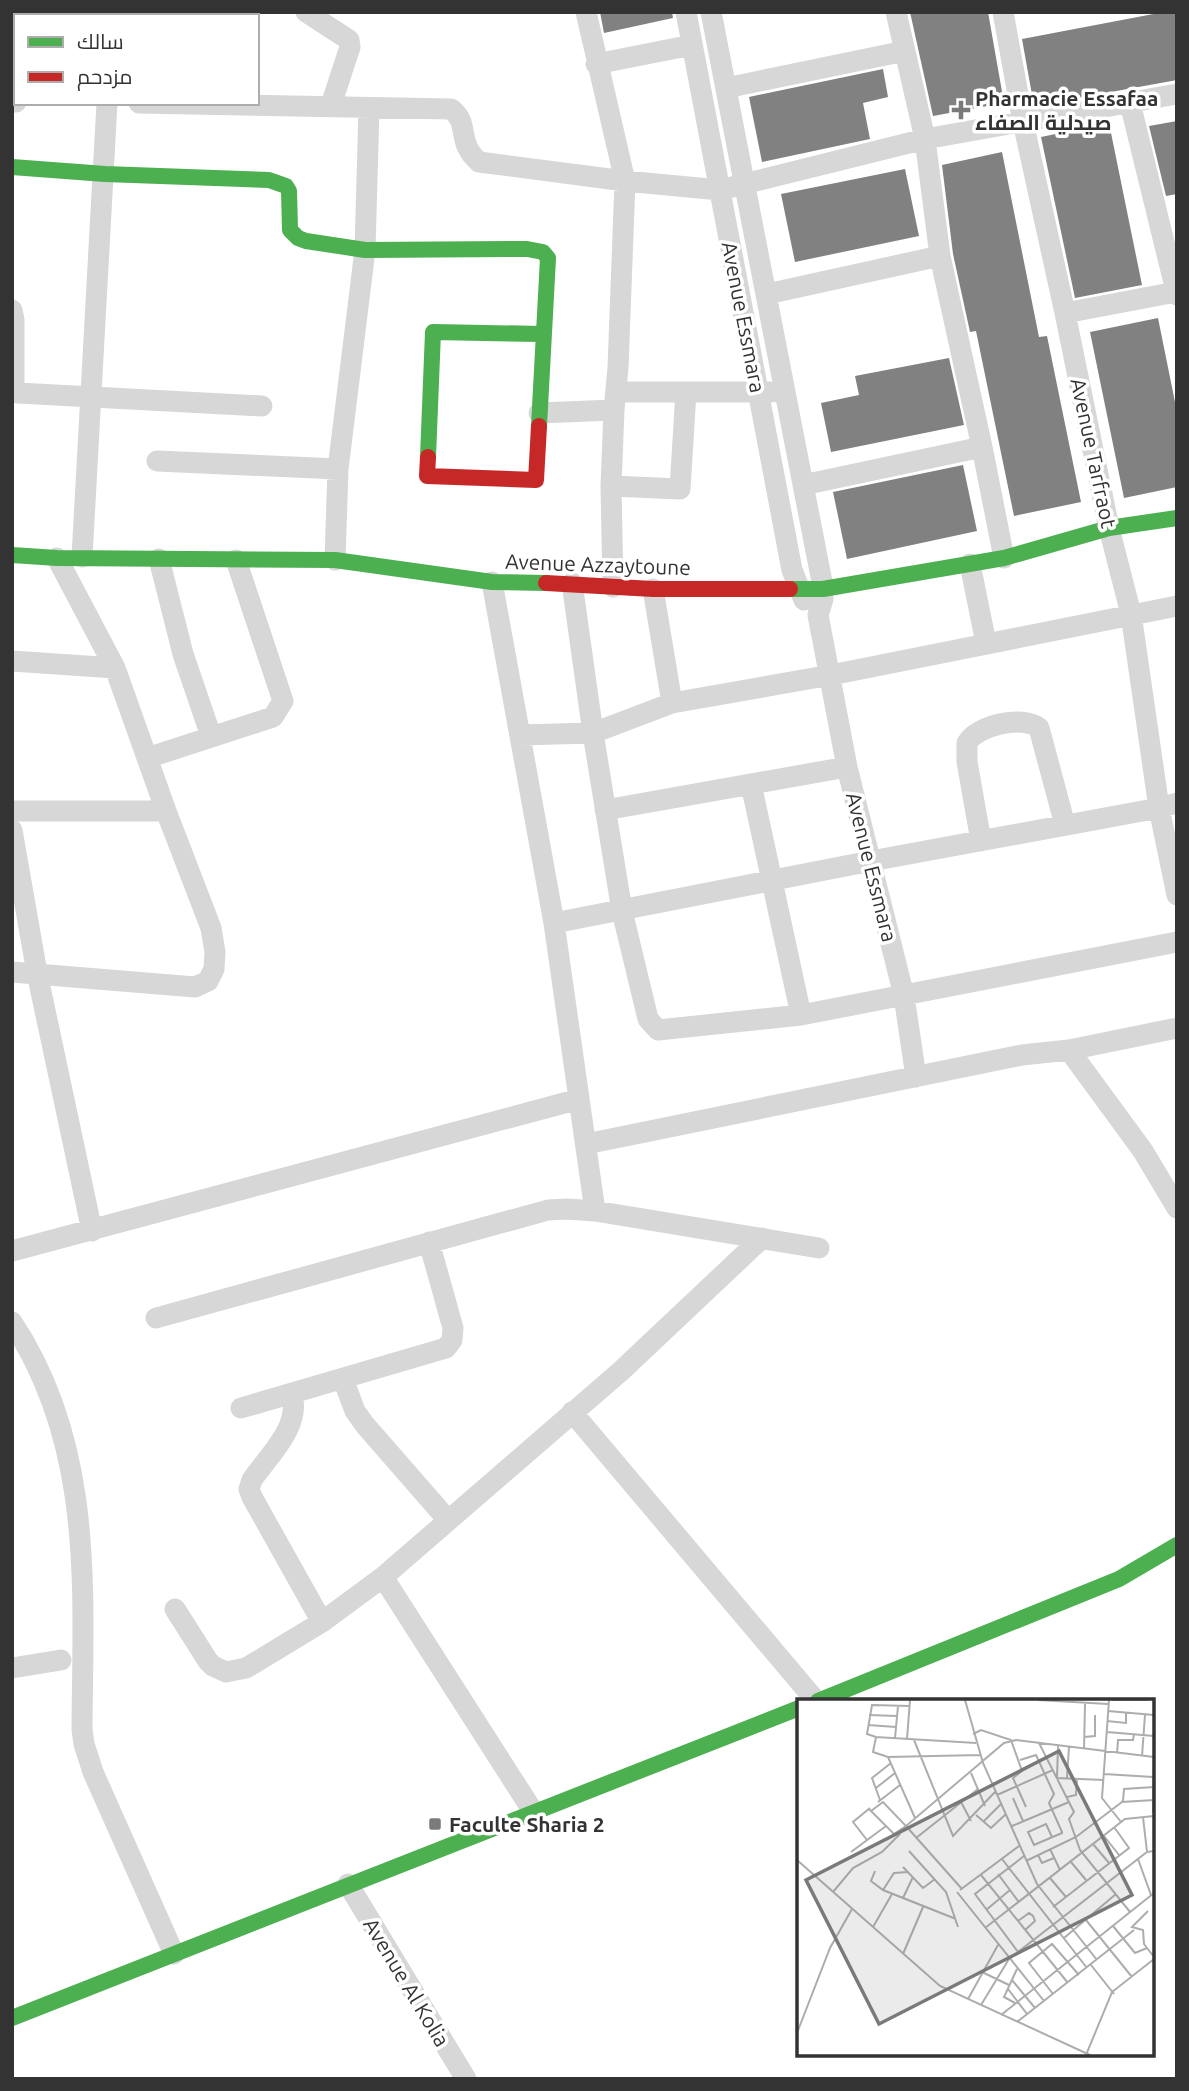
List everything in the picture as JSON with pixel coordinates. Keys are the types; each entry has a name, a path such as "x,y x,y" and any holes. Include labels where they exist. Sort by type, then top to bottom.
{"street":[{"path":"306,12 349,40 348,54 331,105"},
{"path":"586,12 596,65 625,181 611,486 614,587"},
{"name":"Avenue Essmara","path":"686,12 792,570 804,601 818,615"},
{"name":"Avenue Essmara","path":"711,12 823,589 818,615 847,767 904,996 916,1077"},
{"path":"896,12 925,139 940,256 1004,558"},
{"name":"Avenue Tarfraot","path":"1003,12 1023,122 1109,528 1131,614 1168,806 1177,895"},
{"path":"596,65 692,45"},
{"path":"726,88 905,51"},
{"path":"259,105 451,109 460,116 463,122 462,137 470,155 479,162 720,190 925,139 1177,94"},
{"path":"1065,313 1176,293 1130,103"},
{"path":"82,556 107,105"},
{"path":"335,560 338,469 365,250 369,108"},
{"path":"12,167 279,182 289,191 290,230 294,236 306,241 365,250 527,249 543,252 548,258 536,480 427,476 433,332 542,334"},
{"path":"767,294 940,256"},
{"path":"12,310 15,320 14,388 23,394 92,395 262,406"},
{"path":"611,486 680,489 686,392"},
{"path":"539,413 686,392 785,392"},
{"path":"803,485 982,447"},
{"path":"157,461 338,469"},
{"name":"Avenue Azzaytoune","path":"12,555 57,558 82,556 335,560 492,582 572,583 653,589 799,590 823,589 1004,558 1109,528 1177,518"},
{"path":"12,972 195,987 208,981 214,969 215,952 211,928 115,668 57,558"},
{"path":"159,559 183,654 211,736"},
{"path":"147,758 273,717 283,701 236,560"},
{"path":"970,564 986,643"},
{"path":"492,582 554,923 595,1211"},
{"path":"572,583 622,911 648,1019 655,1028 663,1031 801,1015 1177,942"},
{"path":"653,589 672,703"},
{"path":"520,735 593,733 672,703 831,675 1177,606"},
{"path":"12,661 115,668"},
{"path":"981,841 967,762 967,743 977,732 999,725 1025,722 1039,728 1065,825"},
{"path":"605,810 847,767"},
{"path":"751,784 801,1015"},
{"path":"554,923 1168,806"},
{"path":"12,811 166,811"},
{"path":"12,830 37,973 92,1231"},
{"path":"586,1144 1022,1055 1069,1049 1177,1028"},
{"path":"1069,1049 1143,1151 1177,1208"},
{"path":"12,1251 579,1099"},
{"path":"156,1318 533,1213 567,1209 595,1211 819,1248"},
{"path":"175,1609 208,1661 226,1672 246,1668 322,1622 383,1577 669,1327 762,1238"},
{"path":"241,1408 438,1353 450,1345 453,1328 429,1242"},
{"path":"12,1322 34,1357 51,1395 64,1435 76,1498 83,1600 83,1744 174,1954"},
{"path":"343,1379 360,1418 447,1519"},
{"path":"292,1394 295,1403 292,1422 252,1480 249,1489 322,1622"},
{"path":"572,1412 815,1699"},
{"path":"822,1699 1119,1579 1177,1545"},
{"path":"383,1577 534,1812"},
{"path":"12,1668 61,1660"},
{"path":"12,2018 797,1709"},
{"name":"Avenue Al Kolia","path":"348,1884 466,2079"}],"building":[{"path":"600,12 672,12 673,18 604,33"},
{"path":"910,12 988,12 1004,103 933,116"},
{"path":"1164,12 1177,12 1177,80 1034,106 1022,39"},
{"path":"883,69 888,97 863,103 870,139 762,162 749,97"},
{"path":"1177,121 1177,194 1166,196 1149,126"},
{"path":"1109,123 1142,285 1075,298 1041,137"},
{"path":"1002,152 1039,337 1047,336 1081,502 1014,516 976,331 970,332 953,254 942,165"},
{"path":"905,169 919,236 795,262 781,194"},
{"path":"1158,318 1177,412 1177,487 1124,498 1090,332"},
{"path":"949,358 964,425 831,452 821,403 859,395 855,376"},
{"path":"963,465 977,531 847,559 833,492"}],"traffic: fast":[{"path":"12,167 105,174 269,180 286,186 289,191 290,230 306,241 365,250 527,249 543,252 548,258 539,426"},
{"path":"428,457 433,332 542,334"},
{"path":"790,589 823,589 1004,558 1109,528 1177,518"},
{"path":"12,555 57,558 335,560 492,582 546,583"},
{"path":"823,1699 1119,1579 1177,1545"},
{"path":"12,2018 797,1709"}],"traffic: jam":[{"path":"428,457 427,476 536,480 539,426"},
{"path":"546,583 653,589 790,589"}],"place":[{"name":"Pharmacie Essafaa صيدلية الصفاء","path":"961,110"},
{"name":"Faculte Sharia 2","path":"435,1824"}]}
